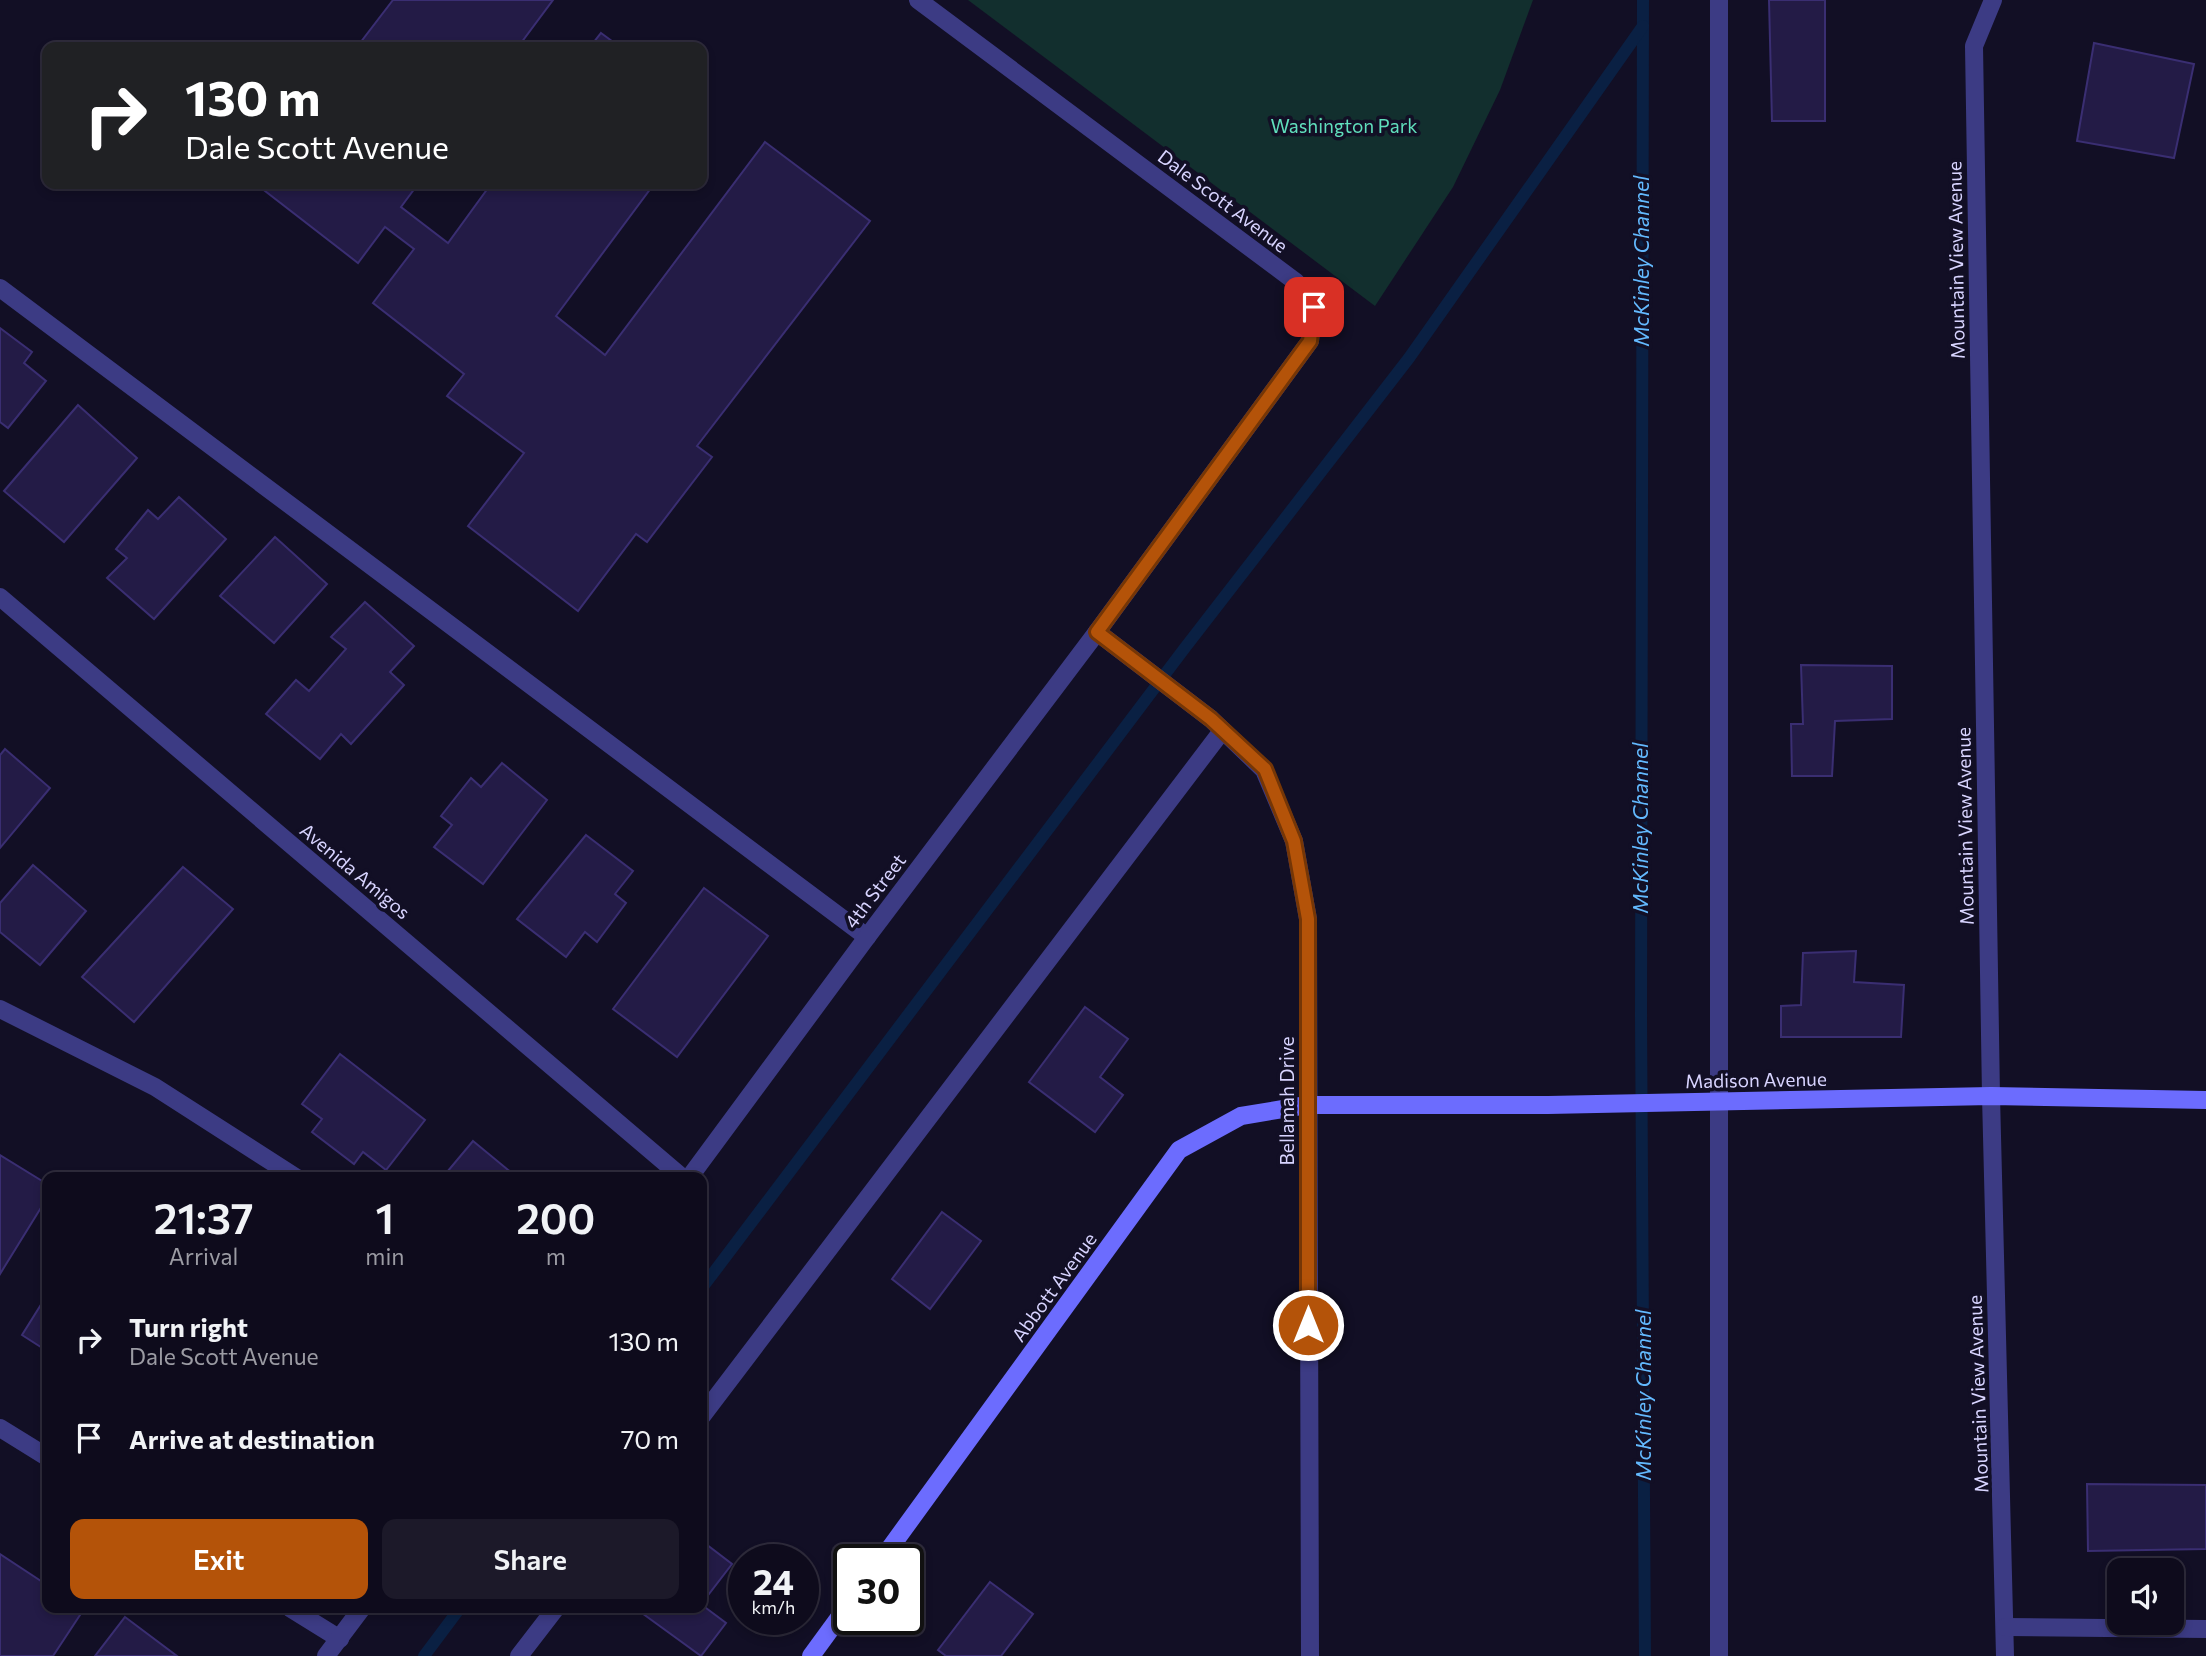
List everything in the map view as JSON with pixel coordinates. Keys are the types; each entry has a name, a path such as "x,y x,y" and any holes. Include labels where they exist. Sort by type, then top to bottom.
{"street":[{"name":"Dale Scott Avenue","path":"918,0 1296,282 1314,307 1310,341 1097,632"},
{"path":"1719,0 1719,1656"},
{"name":"Mountain View Avenue","path":"1993,0 1974,46 1991,1096 2005,1656"},
{"path":"0,288 867,937"},
{"name":"Avenida Amigos","path":"0,597 676,1172"},
{"name":"Bellamah Drive","path":"1097,632 1217,725 1265,769 1294,841 1308,919 1310,1656"},
{"name":"4th Street","path":"693,1172 1097,632"},
{"path":"707,1409 1217,725"},
{"path":"0,1009 155,1087 288,1172"},
{"name":"Madison Avenue","path":"1307,1105 1548,1105 1991,1096 2206,1100"},
{"name":"Abbott Avenue","path":"893,1544 1179,1150 1241,1116 1307,1105"},
{"path":"0,1427 42,1454"},
{"path":"298,1613 340,1639"},
{"path":"326,1656 358,1613"},
{"path":"519,1656 552,1613"},
{"path":"811,1656 833,1626"},
{"path":"2005,1627 2206,1629"}],"green space":[{"name":"Washington Park","path":"968,0 1533,0 1500,90 1453,187 1375,306"}],"building":[{"path":"393,0 553,0 522,42 361,42"},
{"path":"1769,0 1825,0 1825,121 1772,121"},
{"path":"601,33 613,42 594,42"},
{"path":"2094,43 2194,64 2174,158 2077,141"},
{"path":"765,142 870,221 697,446 712,457 647,542 636,534 578,611 468,526 524,453 447,396 464,374 373,303 414,249 385,227 358,263 262,189 414,189 401,207 448,243 487,189 650,189 556,316 605,355"},
{"path":"0,328 32,352 24,363 46,381 8,428 0,422"},
{"path":"78,405 137,458 64,542 4,491"},
{"path":"179,497 226,539 154,619 107,578 127,558 116,549 148,510 158,519"},
{"path":"275,537 327,584 274,643 220,596"},
{"path":"365,602 414,646 390,672 404,685 351,744 341,734 320,759 266,714 296,680 309,691 346,649 331,637"},
{"path":"1801,665 1892,666 1892,719 1835,721 1832,776 1792,776 1791,724 1803,724"},
{"path":"5,749 50,788 0,848 0,755"},
{"path":"502,763 547,800 483,884 434,847 452,825 441,816 471,778 481,787"},
{"path":"586,835 633,871 615,894 626,903 597,942 585,932 566,957 517,919"},
{"path":"33,865 86,911 40,965 0,932 0,903"},
{"path":"183,867 233,909 134,1022 82,977"},
{"path":"704,888 768,936 677,1057 613,1009"},
{"path":"1856,951 1854,982 1904,985 1901,1037 1781,1037 1781,1006 1801,1005 1803,953"},
{"path":"1085,1007 1128,1039 1100,1077 1123,1095 1095,1132 1029,1082"},
{"path":"340,1054 425,1120 386,1170 363,1152 354,1164 312,1132 322,1119 302,1104"},
{"path":"473,1141 511,1172 447,1172"},
{"path":"0,1155 42,1181 42,1206 0,1274"},
{"path":"942,1212 981,1241 930,1309 892,1279"},
{"path":"42,1303 42,1348 22,1335"},
{"path":"2087,1484 2206,1485 2206,1549 2088,1551"},
{"path":"707,1545 728,1561 728,1569 707,1596"},
{"path":"0,1554 42,1582 42,1613 81,1613 53,1656 0,1656"},
{"path":"990,1582 1033,1614 1001,1656 946,1656 938,1650"},
{"path":"707,1609 726,1623 701,1656 642,1613 707,1613"},
{"path":"125,1617 177,1656 95,1656"}],"waterway":[{"name":"McKinley Channel","path":"1643,0 1641,1016 1645,1656"},
{"path":"707,1281 1184,649 1409,358 1643,26"},
{"path":"424,1656 456,1613"}],"route":[{"path":"1308,1325 1308,919 1294,841 1265,769 1211,719 1097,632 1310,341 1314,307"}]}
